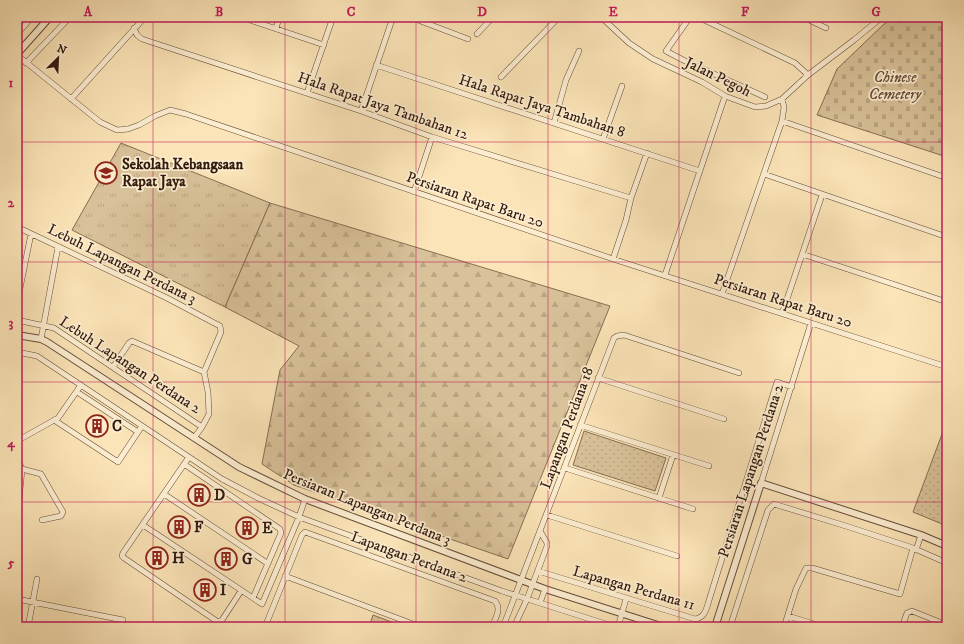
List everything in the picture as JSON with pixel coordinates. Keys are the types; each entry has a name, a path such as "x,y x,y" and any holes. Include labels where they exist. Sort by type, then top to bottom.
{"street":[{"path":"17,34 32,17"},
{"path":"17,55 50,17"},
{"path":"26,63 70,17"},
{"path":"71,99 145,17"},
{"path":"241,17 324,45"},
{"path":"276,29 279,17"},
{"path":"307,93 333,17"},
{"path":"360,111 393,17"},
{"path":"410,17 468,39"},
{"path":"477,34 493,17"},
{"path":"501,77 559,17"},
{"name":"Jalan Pegoh","path":"601,17 641,52 702,82 725,96 755,107 766,106 782,99 808,75 882,17"},
{"path":"690,17 666,51 765,97"},
{"path":"698,17 795,63 808,75"},
{"path":"803,17 826,28"},
{"name":"Hala Rapat Jaya Tambahan 12","path":"134,28 137,35 142,39 307,93 432,137 631,198"},
{"path":"554,123 566,80 579,51"},
{"name":"Persiaran Rapat Baru 20","path":"17,55 100,122 117,130 128,129 139,125 170,110 186,114 613,259 946,365"},
{"name":"Hala Rapat Jaya Tambahan 8","path":"376,65 700,171"},
{"path":"602,139 622,86"},
{"path":"665,275 725,96"},
{"path":"722,294 782,122 784,107 782,99"},
{"path":"782,122 947,178"},
{"path":"414,192 432,137"},
{"path":"613,259 631,198 647,153"},
{"path":"764,174 947,237"},
{"path":"782,314 822,195"},
{"name":"Lebuh Lapangan Perdana 3","path":"17,227 220,326 221,332 204,372"},
{"path":"17,303 31,234"},
{"path":"41,339 58,247"},
{"path":"802,254 947,302"},
{"name":"Lebuh Lapangan Perdana 2","path":"17,320 54,328 202,427"},
{"name":"Persiaran Lapangan Perdana 2","path":"715,627 811,323"},
{"name":"Persiaran Lapangan Perdana 3","path":"17,335 41,339 47,342 239,467 304,499 533,585 664,627"},
{"name":"Lapangan Perdana 18","path":"503,627 522,581 612,341 618,336 624,336 739,372"},
{"path":"113,367 129,343 132,341 204,372 208,392 209,411 202,427 194,438"},
{"path":"17,352 37,356 222,479 299,517 527,599 616,627 622,614 626,599"},
{"path":"598,378 724,419"},
{"name":"Lapangan Perdana 11","path":"538,571 626,599 699,619 704,614 710,597 777,382 792,387"},
{"path":"17,441 58,418 81,385"},
{"path":"77,392 138,432"},
{"path":"54,420 118,462 142,426"},
{"path":"580,425 709,466"},
{"path":"658,498 673,455"},
{"path":"189,457 122,553 123,557 216,622 220,622 222,620 241,590"},
{"path":"17,458 22,469 18,511"},
{"path":"184,464 280,529 281,533 253,598"},
{"path":"565,468 693,509"},
{"path":"22,469 41,474 63,512 61,516 42,520"},
{"path":"761,483 920,535 947,546"},
{"path":"164,494 267,563"},
{"path":"143,525 262,604 299,517 304,499"},
{"path":"730,627 768,510 774,504 842,524 915,549 947,564"},
{"path":"547,514 677,556"},
{"path":"514,627 533,585 548,546 540,531"},
{"name":"Lapangan Perdana 2","path":"285,576 302,535 305,532 495,601 498,604 498,611 492,627"},
{"path":"784,627 796,589 804,570 808,567 900,594 920,535"},
{"path":"275,627 265,625 285,576 422,627"},
{"path":"28,627 37,579"},
{"path":"540,603 545,589"},
{"path":"17,599 123,620"},
{"path":"902,627 907,613 912,611 947,625"},
{"path":"788,616 824,627"}],"green space":[{"name":"Chinese Cemetery","path":"894,17 947,17 947,157 817,115 837,69 883,25"},
{"name":"Sekolah Kebangsaan Rapat Jaya","path":"121,143 270,203 225,307 72,230"},
{"path":"270,203 610,306 508,559 294,485 262,464 280,370 299,346 225,307"},
{"path":"945,426 947,427 947,526 913,512"},
{"path":"584,431 666,458 655,491 573,465"},
{"path":"373,615 405,627 369,627"}],"place":[{"name":"Sekolah Kebangsaan Rapat Jaya","path":"106,173"},
{"name":"C","path":"97,426"},
{"name":"D","path":"199,495"},
{"name":"F","path":"179,527"},
{"name":"E","path":"247,528"},
{"name":"H","path":"157,558"},
{"name":"G","path":"226,559"},
{"name":"I","path":"205,590"}]}
